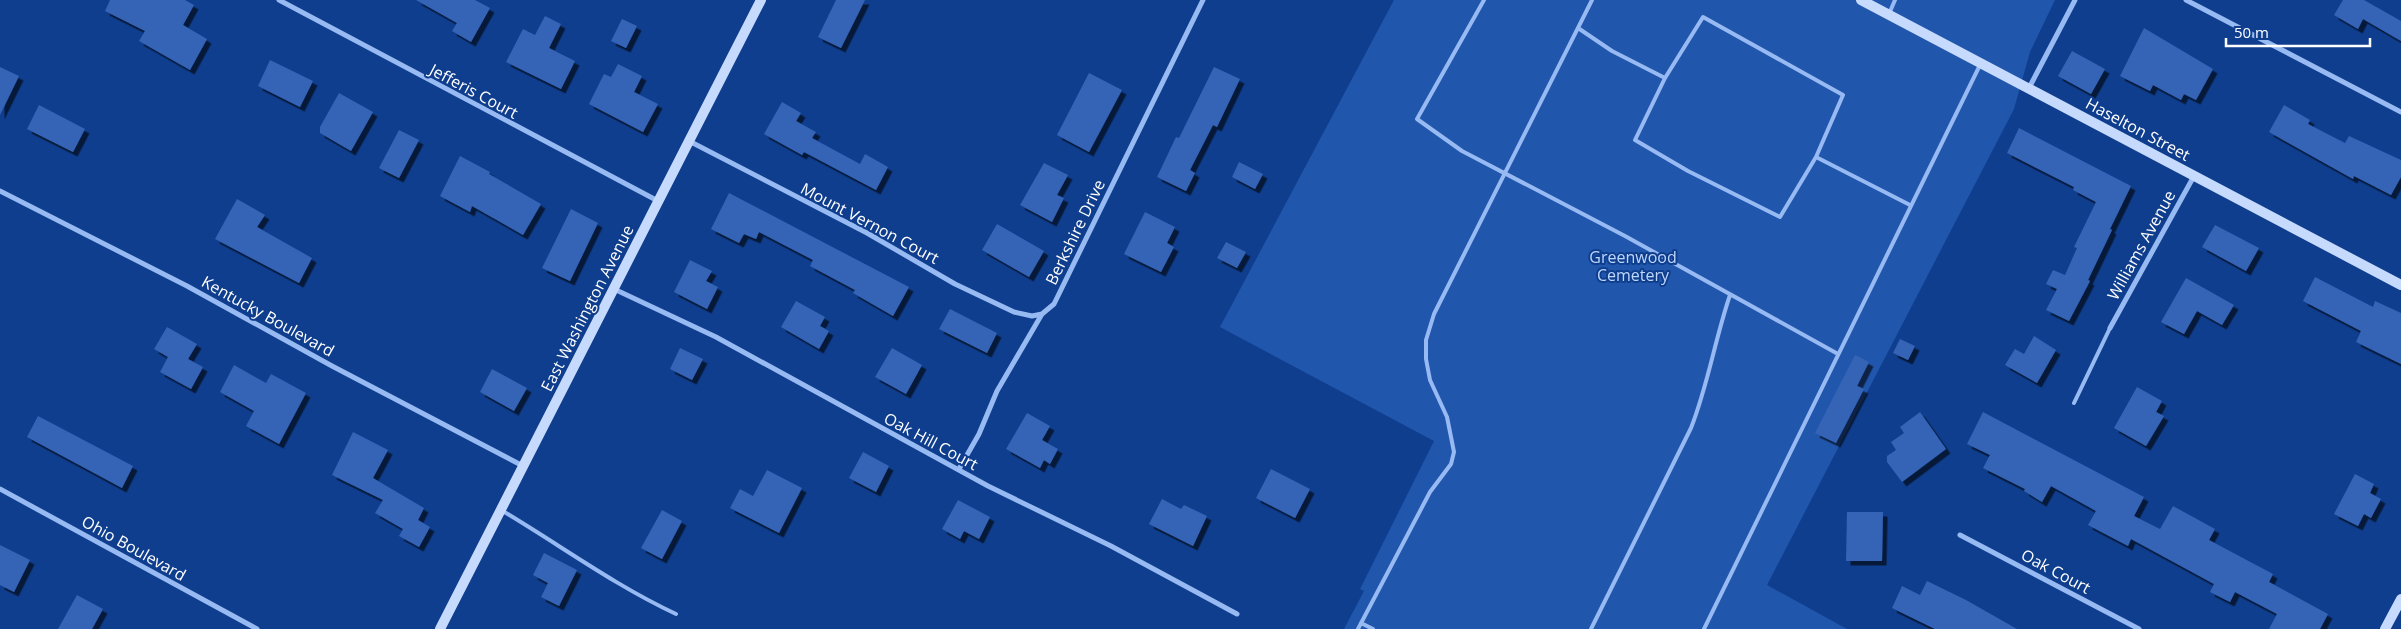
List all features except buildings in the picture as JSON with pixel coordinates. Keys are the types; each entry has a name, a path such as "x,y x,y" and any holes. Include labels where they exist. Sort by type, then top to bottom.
{"street":[{"name":"Jefferis Court","path":"279,0 658,202"},
{"name":"East Washington Avenue","path":"440,629 761,0"},
{"name":"Berkshire Drive","path":"959,469 980,434 997,391 1042,314 1054,304 1203,0"},
{"path":"2029,88 2075,0"},
{"path":"2186,0 2401,112"},
{"name":"Haselton Street","path":"1864,1 2401,285"},
{"name":"Mount Vernon Court","path":"689,141 867,233 955,284 1014,312 1032,316 1042,314"},
{"name":"Williams Avenue","path":"2110,328 2194,175"},
{"name":"Kentucky Boulevard","path":"0,191 187,286 332,366 524,466"},
{"name":"Oak Hill Court","path":"614,289 716,337 959,469 1237,614"},
{"name":"Ohio Boulevard","path":"0,489 257,629"},
{"name":"Oak Court","path":"1960,535 2139,629"},
{"path":"2385,629 2400,603"}],"lane":[{"path":"1484,0 1417,119 1462,151 1503,174 1625,236 1838,354"},
{"path":"1358,629 1430,492 1451,464 1454,452 1447,418 1430,380 1426,359 1426,340 1434,314 1592,0"},
{"path":"1889,15 1895,0"},
{"path":"1703,17 1843,96 1816,157 1780,217 1688,171 1635,140 1665,78 1703,17"},
{"path":"1578,28 1612,51 1665,78"},
{"path":"1704,629 1910,205 1982,63"},
{"path":"1816,157 1910,205"},
{"path":"1591,629 1691,428 1702,399 1716,333 1730,295"},
{"path":"2074,403 2110,328"},
{"path":"501,510 548,538 599,573 644,599 676,614"},
{"path":"1361,623 1373,629"}],"green space":[{"name":"Greenwood Cemetery","path":"1394,0 2055,0 2030,52 2014,109 1767,585 1847,629 1344,629 1364,591 1360,589 1434,441 1220,327"}]}
